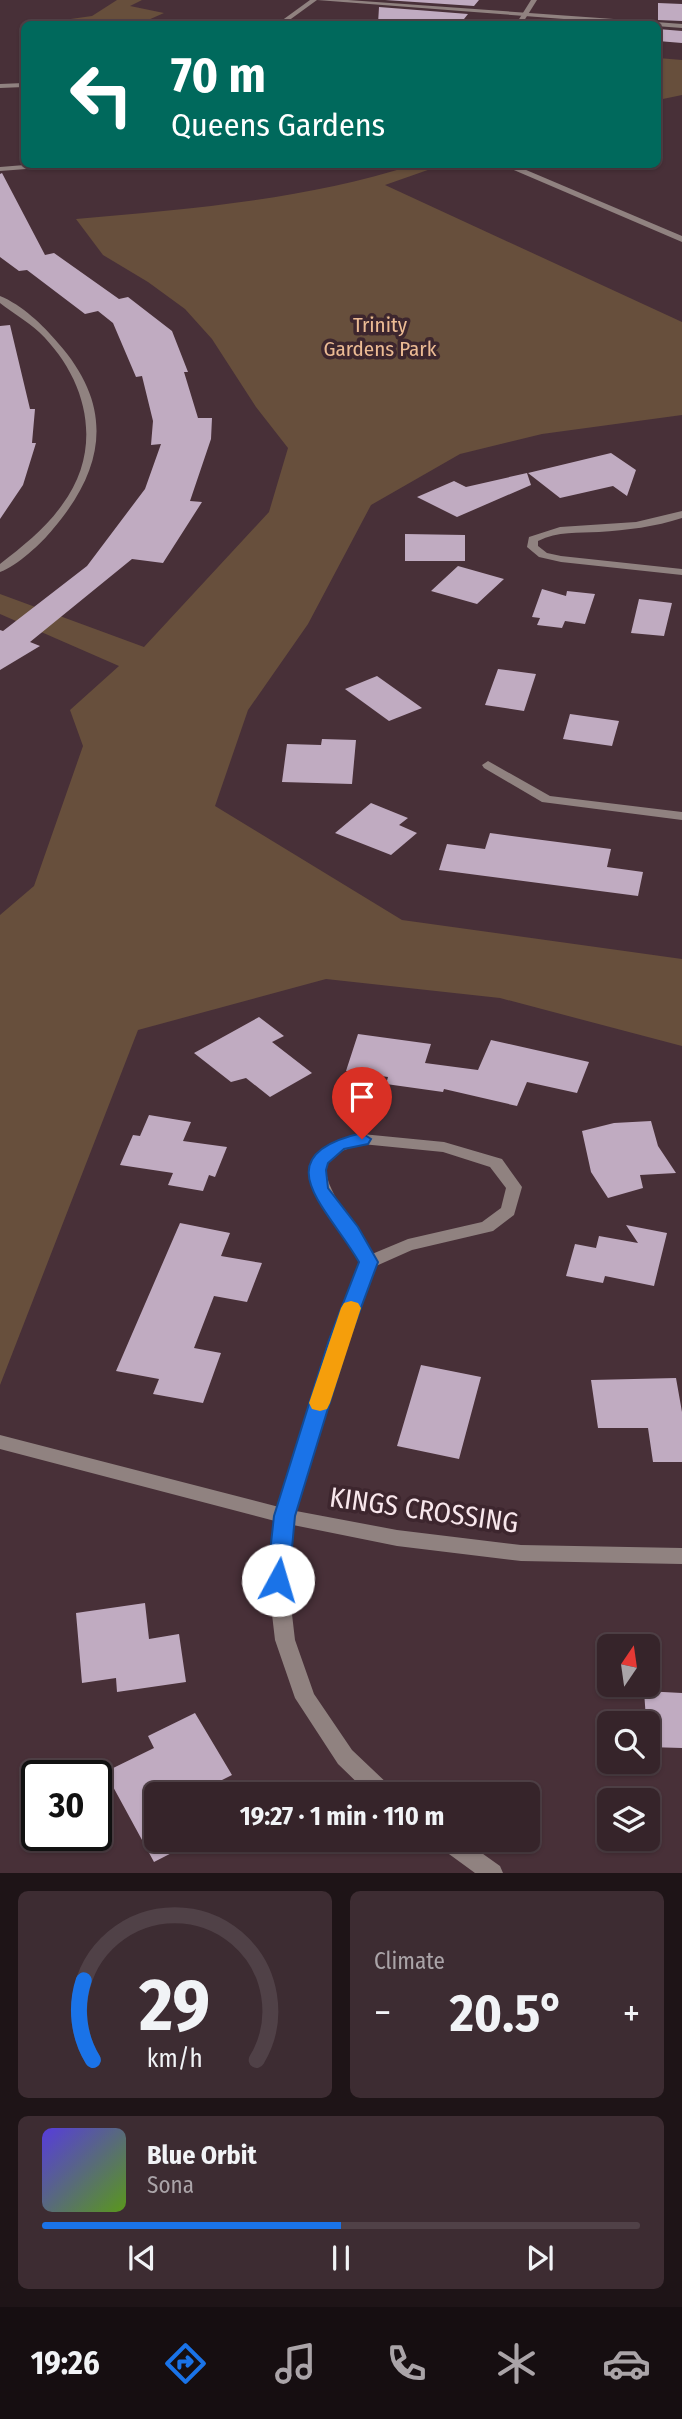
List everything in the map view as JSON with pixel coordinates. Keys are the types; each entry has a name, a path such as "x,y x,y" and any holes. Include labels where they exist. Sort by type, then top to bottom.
{"street":[{"path":"284,21 314,0"},
{"path":"320,0 604,21"},
{"path":"521,21 534,0"},
{"path":"661,25 682,26"},
{"path":"0,86 21,85"},
{"path":"0,169 21,168"},
{"path":"513,168 682,239"},
{"path":"0,299 45,331 66,354 81,378 91,405 93,433 89,463 76,493 61,517 43,538 0,569"},
{"path":"681,516 606,528 544,532 533,538 532,547 543,555 561,559 682,572"},
{"path":"488,765 547,799 682,816"},
{"path":"369,1262 351,1231 320,1189 317,1170 320,1160 338,1145 362,1139 444,1147 496,1163 514,1187 508,1210 487,1227 408,1245 369,1262 339,1340 285,1516 278,1580 285,1640 305,1698 345,1757 371,1782"},
{"name":"KINGS CROSSING","path":"0,1442 285,1516 397,1538 521,1553 663,1558 682,1556"},
{"path":"462,1852 492,1873"}],"green space":[{"path":"117,0 142,0 130,6 164,13 146,21 56,21 92,16"},
{"path":"661,58 682,60 682,95 661,99"},
{"name":"Trinity Gardens Park","path":"403,168 433,168 385,185 682,322 682,415 542,434 460,454 371,505 308,624 248,710 215,806 402,920 682,959 682,1046 500,998 326,979 138,1030 0,1385 0,915 34,886 83,746 70,710 119,666 0,614 0,594 144,647 269,512 288,448 256,407 212,339 185,309 148,282 103,255 76,219 204,207 288,195"}],"building":[{"path":"385,0 479,0 474,6"},
{"path":"658,3 682,4 682,21 658,20"},
{"path":"379,7 468,14 462,21 378,21"},
{"path":"661,29 682,31 682,43 661,41"},
{"path":"2,173 45,255 54,253 119,299 128,297 172,331 188,372 184,372 198,418 212,418 211,439 190,501 202,502 163,563 132,559 30,642 40,646 0,670 0,630 3,631 87,566 145,489 161,444 151,445 153,421 142,376 136,377 113,323 98,311 85,314 27,270 19,271 0,257"},
{"path":"10,325 30,409 35,409 32,443 36,443 23,485 0,519 0,326"},
{"path":"611,453 636,470 627,496 613,486 560,498 528,473"},
{"path":"527,473 531,485 457,517 417,497 454,481 466,487"},
{"path":"405,534 465,535 465,561 405,561"},
{"path":"458,566 504,579 477,604 431,591"},
{"path":"542,589 566,596 567,591 595,594 585,624 565,621 562,628 537,625 540,618 532,617"},
{"path":"639,599 672,603 664,636 631,633"},
{"path":"498,669 536,674 524,711 485,705"},
{"path":"377,676 422,708 389,721 345,689"},
{"path":"570,714 619,721 612,746 563,739"},
{"path":"322,739 356,740 352,784 282,782 287,744 321,745"},
{"path":"371,803 408,818 399,825 417,833 391,855 335,833"},
{"path":"490,833 611,849 607,867 643,872 638,896 439,870 447,844 485,849"},
{"path":"259,1017 284,1036 272,1042 312,1073 270,1097 246,1078 231,1082 194,1053"},
{"path":"358,1034 431,1044 425,1063 478,1070 491,1040 589,1062 577,1093 527,1082 517,1106 444,1089 443,1092 386,1084 388,1077 346,1071"},
{"path":"149,1115 191,1122 183,1141 227,1147 215,1177 209,1175 203,1191 168,1185 173,1173 120,1165 133,1135 140,1136"},
{"path":"651,1121 658,1146 676,1173 640,1175 643,1188 608,1198 591,1172 582,1131 614,1123"},
{"path":"180,1223 230,1233 221,1256 262,1263 247,1302 214,1296 194,1348 221,1353 203,1403 153,1394 159,1379 116,1371"},
{"path":"626,1225 667,1233 654,1286 605,1276 603,1283 566,1276 575,1244 596,1248 599,1236 638,1243"},
{"path":"421,1365 481,1377 459,1459 397,1446"},
{"path":"676,1378 682,1412 682,1462 653,1462 648,1428 598,1428 591,1380"},
{"path":"145,1603 149,1639 179,1634 186,1682 117,1692 116,1678 82,1683 76,1613"},
{"path":"660,1692 682,1693 682,1748 660,1747 660,1711 645,1711 644,1698 660,1698"},
{"path":"195,1713 232,1775 218,1782 144,1782 144,1844 112,1785 112,1769 154,1748 148,1736"},
{"path":"149,1852 174,1852 154,1862"}],"slow traffic":[{"path":"320,1403 351,1308"}],"route":[{"path":"278,1580 285,1516 339,1340 369,1262 351,1231 320,1189 317,1170 320,1160 338,1145 362,1139"}]}
